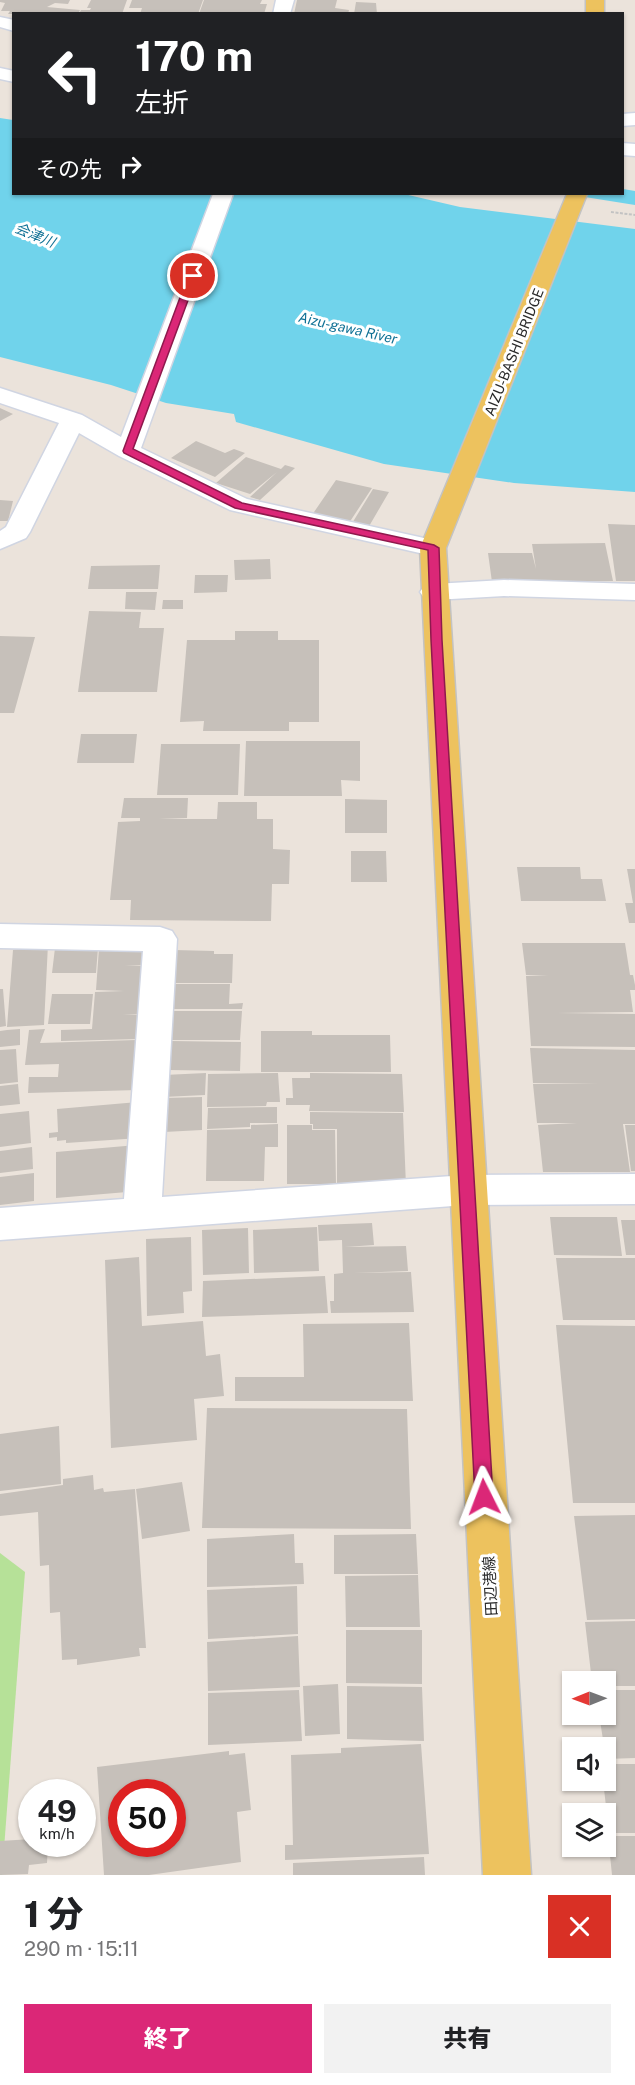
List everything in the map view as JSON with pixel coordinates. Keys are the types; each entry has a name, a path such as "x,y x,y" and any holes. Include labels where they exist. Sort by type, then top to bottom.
{"main road":[{"name":"AIZU-BASHI BRIDGE","path":"449,510 577,195"},
{"name":"田辺港線","path":"449,510 434,548 434,592 466,1190 507,1875"}],"street":[{"path":"128,451 223,195"},
{"path":"0,395 73,420 128,451 239,505 434,548"},
{"path":"0,541 17,532 73,420"},
{"path":"434,592 504,588 635,592"},
{"path":"0,936 159,939 142,1213"},
{"path":"0,1224 466,1190 635,1189"}],"green space":[{"path":"0,1553 25,1572 2,1875 0,1875"}],"water":[{"path":"0,118 12,120 12,195 408,195 460,207 635,229 635,492 514,483 384,464 236,422 234,414 166,403 111,385 0,357"},
{"path":"624,189 635,191 635,205 572,195 624,195"}],"building":[{"path":"0,0 70,0 68,4 55,3 47,7 80,10 79,12 12,12 8,14 10,11 1,11 5,3"},
{"path":"91,0 127,0 123,12 80,12 91,8 87,8"},
{"path":"132,0 203,0 199,12 141,12 142,8 129,8"},
{"path":"204,0 262,0 260,4 267,4 265,12 200,12"},
{"path":"297,0 337,0 335,8 349,10 348,12 294,12"},
{"path":"356,2 376,3 377,12 354,12"},
{"path":"0,408 13,414 0,421"},
{"path":"196,441 225,453 234,449 245,453 215,477 171,458"},
{"path":"246,457 281,469 285,465 295,468 260,500 250,497 277,472 250,494 216,483"},
{"path":"336,480 372,488 349,523 312,515"},
{"path":"373,489 389,492 368,528 351,525"},
{"path":"0,500 13,501 8,521 0,521"},
{"path":"608,524 635,525 635,581 616,581"},
{"path":"605,543 613,581 492,582 488,553 532,553 536,569 532,544"},
{"path":"270,559 271,579 235,580 234,560"},
{"path":"160,565 158,589 88,589 91,566"},
{"path":"195,575 228,575 227,592 194,593"},
{"path":"126,592 157,592 155,610 125,609"},
{"path":"163,600 183,600 183,609 162,609"},
{"path":"89,611 141,612 139,628 164,628 157,692 78,692"},
{"path":"235,631 278,631 278,640 319,640 319,722 289,722 289,731 203,731 204,721 180,722 187,640 235,640"},
{"path":"0,636 35,637 14,713 0,713"},
{"path":"81,734 137,734 134,763 77,763"},
{"path":"246,741 360,741 360,781 341,780 342,796 244,796"},
{"path":"161,744 240,744 238,795 157,795"},
{"path":"124,798 188,798 187,818 159,819 217,819 218,802 257,802 257,819 273,819 273,849 290,850 289,884 272,884 271,921 130,920 131,900 110,900 118,822 140,821 140,818 121,818"},
{"path":"345,799 387,800 387,833 345,833"},
{"path":"351,851 386,851 387,882 351,882"},
{"path":"517,867 580,867 581,879 602,879 606,901 521,901"},
{"path":"627,869 635,869 635,923 629,923 625,903 633,903"},
{"path":"522,943 625,943 630,975 633,975 635,985 635,990 630,990 633,1012 558,1013 635,1014 635,1047 531,1046 526,976 548,975 526,975"},
{"path":"48,944 44,1025 7,1027 13,950 40,948"},
{"path":"148,947 147,965 125,966 147,966 145,1014 123,1015 139,1015 138,1039 61,1041 61,1030 92,1029 95,992 124,991 96,990 99,948"},
{"path":"55,948 98,948 96,973 52,973"},
{"path":"174,950 233,954 232,983 172,983"},
{"path":"174,984 230,984 229,1004 243,1003 242,1009 171,1009"},
{"path":"0,989 3,989 6,1026 0,1027"},
{"path":"52,994 93,994 90,1024 48,1024"},
{"path":"172,1011 242,1011 240,1040 170,1040"},
{"path":"20,1029 20,1045 0,1047 0,1031"},
{"path":"45,1029 40,1043 136,1040 138,1090 28,1093 29,1077 58,1077 59,1064 25,1065 29,1030"},
{"path":"261,1031 312,1031 312,1035 390,1035 391,1072 261,1072"},
{"path":"171,1041 241,1042 240,1071 168,1070"},
{"path":"530,1048 635,1050 635,1124 623,1124 630,1172 543,1172 538,1125 577,1123 537,1123 533,1084 598,1084 533,1083"},
{"path":"16,1049 18,1082 0,1084 0,1050"},
{"path":"206,1073 205,1095 163,1097 164,1075"},
{"path":"278,1073 280,1102 267,1102 266,1106 207,1107 208,1074"},
{"path":"310,1073 402,1074 404,1112 309,1111 310,1105 286,1105 286,1098 293,1098 292,1078 310,1078"},
{"path":"18,1084 20,1104 0,1106 0,1086"},
{"path":"202,1097 202,1130 164,1132 164,1098"},
{"path":"138,1102 140,1138 66,1143 66,1140 57,1141 57,1137 49,1138 49,1133 58,1132 57,1109"},
{"path":"277,1107 277,1123 250,1123 250,1127 207,1129 208,1108"},
{"path":"29,1111 31,1143 0,1147 0,1114"},
{"path":"310,1112 403,1113 406,1186 337,1185 337,1129 313,1129 313,1124 310,1124"},
{"path":"278,1124 278,1147 265,1147 264,1181 206,1181 207,1130 251,1129 251,1125"},
{"path":"287,1125 312,1125 312,1130 335,1130 336,1184 287,1184"},
{"path":"625,1125 635,1125 635,1171 631,1171"},
{"path":"137,1145 139,1191 56,1198 56,1152"},
{"path":"32,1147 33,1169 0,1173 0,1151"},
{"path":"34,1173 34,1201 0,1205 0,1177"},
{"path":"550,1217 617,1217 622,1256 554,1255"},
{"path":"621,1220 635,1220 635,1255 626,1255"},
{"path":"372,1223 374,1245 345,1247 406,1246 408,1271 354,1273 411,1272 414,1312 331,1313 330,1301 334,1301 334,1274 343,1273 342,1240 319,1241 318,1225"},
{"path":"317,1227 319,1271 254,1273 253,1230"},
{"path":"248,1228 249,1273 203,1275 202,1230"},
{"path":"191,1237 192,1291 183,1292 184,1313 147,1316 146,1239"},
{"path":"139,1257 142,1326 203,1321 206,1356 220,1354 224,1396 194,1399 197,1440 111,1448 105,1260"},
{"path":"556,1258 635,1258 635,1320 563,1320"},
{"path":"325,1276 328,1313 202,1317 203,1281"},
{"path":"409,1323 413,1401 235,1401 235,1377 304,1377 303,1324"},
{"path":"556,1325 635,1326 635,1503 573,1503"},
{"path":"207,1408 407,1409 411,1529 202,1528"},
{"path":"59,1426 61,1484 0,1491 0,1434"},
{"path":"93,1475 94,1490 103,1488 104,1492 135,1489 146,1648 139,1648 140,1656 77,1665 77,1659 62,1660 60,1612 50,1613 49,1565 40,1566 38,1512 0,1516 0,1494 63,1485 63,1479"},
{"path":"182,1482 190,1531 142,1539 136,1489"},
{"path":"635,1515 635,1619 587,1620 574,1516"},
{"path":"294,1534 295,1563 303,1563 304,1584 207,1587 207,1539"},
{"path":"416,1534 418,1574 334,1574 334,1535"},
{"path":"418,1575 420,1627 346,1627 345,1576"},
{"path":"297,1586 298,1634 208,1639 207,1590"},
{"path":"635,1621 635,1686 616,1686 616,1671 591,1671 585,1622"},
{"path":"346,1630 422,1630 422,1684 346,1683"},
{"path":"298,1636 300,1687 208,1691 207,1642"},
{"path":"338,1684 340,1734 305,1736 303,1686"},
{"path":"347,1686 422,1687 424,1741 347,1739"},
{"path":"299,1690 302,1741 208,1745 208,1693"},
{"path":"616,1690 635,1690 635,1758 616,1759 616,1737 603,1737 601,1725 616,1725"},
{"path":"421,1744 429,1854 285,1860 285,1845 293,1845 291,1755 341,1753 341,1748"},
{"path":"229,1751 229,1755 245,1753 251,1810 237,1812 241,1862 149,1875 104,1875 97,1767"},
{"path":"616,1764 635,1764 635,1833 616,1833 616,1803 606,1803 604,1791 616,1791"},
{"path":"616,1836 635,1836 635,1875 612,1875 610,1857 616,1857"},
{"path":"18,1840 18,1857 47,1857 47,1863 29,1865 28,1874 0,1875 0,1841"},
{"path":"424,1857 425,1875 293,1875 293,1863"}],"route":[{"path":"193,276 128,451 239,505 434,548 436,640 484,1497"}],"water label":[{"name":"会津川","path":"35,235"},
{"name":"Aizu-gawa River","path":"348,328"}]}
